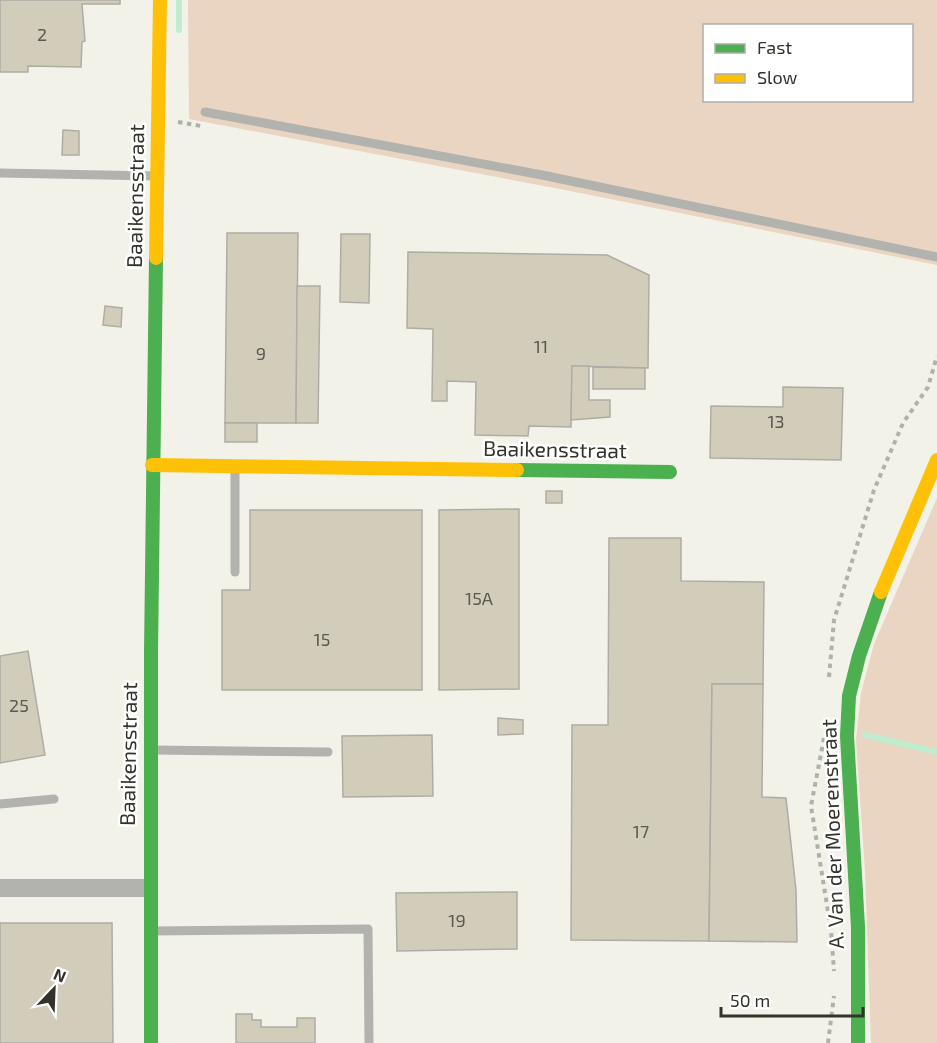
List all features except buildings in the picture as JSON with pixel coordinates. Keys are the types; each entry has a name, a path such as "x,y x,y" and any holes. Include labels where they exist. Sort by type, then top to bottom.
{"street":[{"name":"Baaikensstraat","path":"151,1043 149,888 152,465 160,0"},
{"name":"A. Van der Moerenstraat","path":"858,1043 858,927 847,736 849,696 859,656 892,562 937,460"},
{"name":"Baaikensstraat","path":"152,465 670,472"},
{"path":"0,888 149,888"}],"lane":[{"path":"205,112 542,175 937,257"},
{"path":"0,173 158,176"},
{"path":"234,572 235,466"},
{"path":"150,750 328,752"},
{"path":"0,804 54,799"},
{"path":"150,931 368,929 369,1043"}],"path":[{"path":"159,119 208,128"}],"shaded area":[{"path":"188,0 937,0 937,265 565,190 189,119"},
{"path":"937,498 937,1043 871,1043 865,871 856,740 861,693 874,644"}],"waterway":[{"path":"179,0 179,30"},
{"path":"865,735 937,752"}],"traffic: fast":[{"path":"151,1043 151,652 156,258"},
{"path":"517,470 670,472"},
{"path":"858,1043 858,927 847,736 849,696 859,656 881,592"}],"traffic: slow":[{"path":"156,258 160,0"},
{"path":"881,592 937,460"},
{"path":"152,465 517,470"}]}
